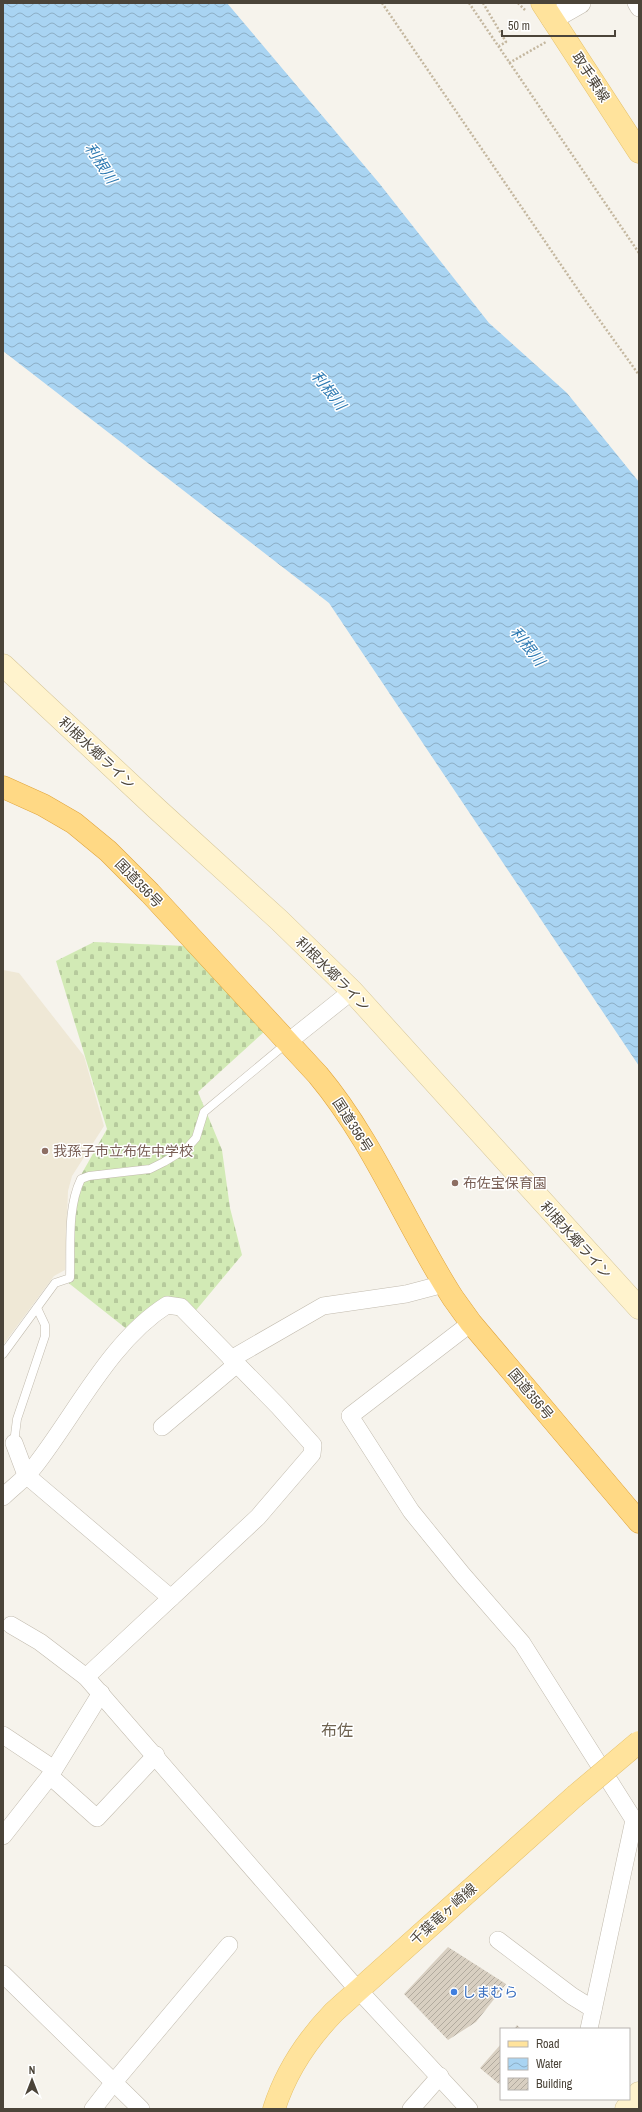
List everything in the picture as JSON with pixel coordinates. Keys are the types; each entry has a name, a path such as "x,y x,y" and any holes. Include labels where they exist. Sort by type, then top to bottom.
{"highway":[{"name":"国道356号","path":"3,787 43,805 74,824 108,851 150,893 288,1042 338,1099 358,1128 444,1284 471,1323 639,1522"}],"main road":[{"name":"取手東線","path":"547,11 639,152"},
{"name":"利根水郷ライン","path":"3,665 157,809 280,920 352,991 639,1308"},
{"name":"千葉竜ヶ崎線","path":"274,2109 285,2082 304,2047 317,2030 357,1990 575,1796 639,1742"}],"street":[{"path":"547,11 580,3"},
{"path":"636,3 639,8"},
{"path":"288,1042 352,991"},
{"path":"162,1427 234,1362 323,1306 406,1294 444,1284"},
{"path":"3,1496 34,1468 113,1356 152,1315 167,1305 181,1307 313,1445 312,1454 258,1516 86,1677"},
{"path":"471,1323 350,1416 411,1511 462,1574 522,1643 634,1820 589,2028"},
{"path":"14,1443 26,1475 171,1598"},
{"path":"11,1625 40,1642 86,1677 156,1755 357,1990 440,2076 469,2109"},
{"path":"3,1836 52,1773 101,1693"},
{"path":"3,1735 52,1773 97,1818 156,1755"},
{"path":"498,1940 572,1996 593,2009"},
{"path":"93,2109 229,1945"},
{"path":"3,1974 141,2109"},
{"path":"411,2109 440,2076"}],"lane":[{"path":"3,1354 55,1283 70,1278 73,1204 75,1191 81,1179 89,1176 150,1169 187,1148 196,1138 204,1112 288,1042"},
{"path":"14,1443 17,1418 45,1336 45,1325 37,1308"}],"path":[{"path":"382,3 585,300 639,375"},
{"path":"469,3 639,253"},
{"path":"483,3 506,42 499,46"},
{"path":"509,63 549,41"}],"shaded area":[{"name":"我孫子市立布佐中学校","path":"3,970 19,973 84,1056 104,1126 72,1176 68,1191 65,1270 54,1276 3,1345"}],"green space":[{"path":"94,942 186,946 265,1031 198,1092 222,1150 230,1208 242,1255 187,1321 163,1308 133,1334 66,1281 77,1182 107,1129 56,961"}],"water":[{"name":"利根川","path":"3,3 227,3 379,183 489,323 567,393 639,482 639,1066 329,603 3,351"}],"building":[{"path":"448,1947 506,1984 476,2022 448,2040 404,1994"},
{"path":"500,2045 500,2083 499,2084 480,2068"}],"place":[{"name":"我孫子市立布佐中学校","path":"45,1151"},
{"name":"布佐宝保育園","path":"455,1183"},
{"name":"しまむら","path":"454,1992"}],"district":[{"name":"布佐","path":"337,1730"}]}
